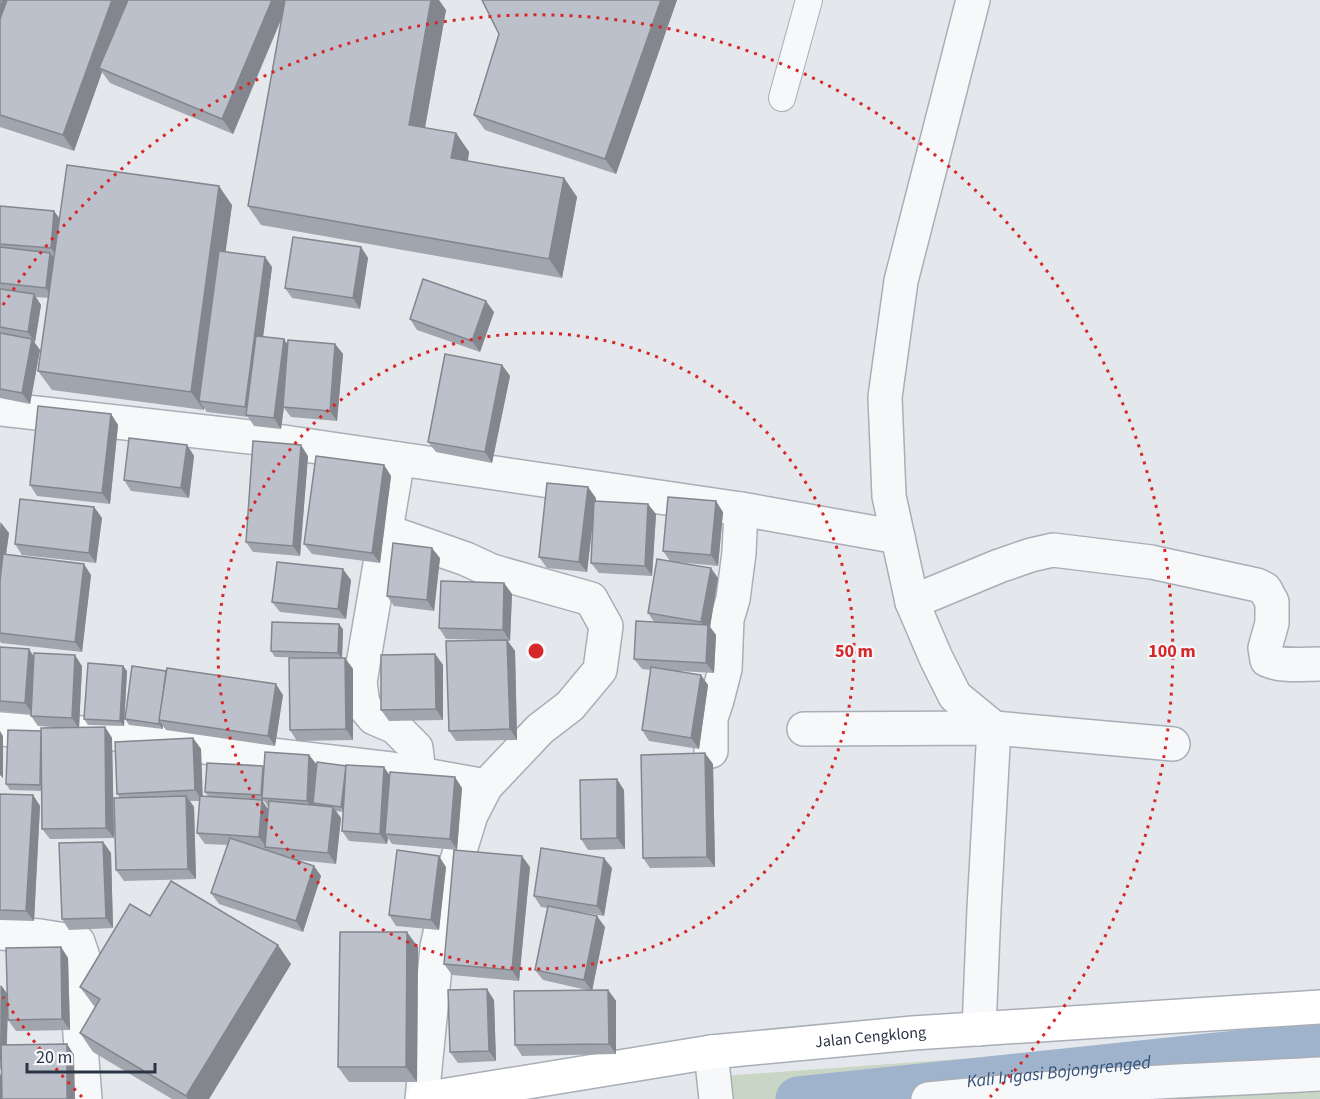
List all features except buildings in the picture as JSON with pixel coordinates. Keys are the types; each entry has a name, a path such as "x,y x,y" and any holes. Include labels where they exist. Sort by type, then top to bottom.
{"main road":[{"name":"Jalan Cengklong","path":"422,1099 714,1074 914,1033 1320,1007"}],"street":[{"path":"973,0 901,281 885,397 889,496 912,602 955,696 994,728"},
{"path":"0,409 250,437 741,509 897,537"},
{"path":"398,459 360,682 363,705 374,718 395,727 416,748 419,774"},
{"path":"711,751 711,718 725,669 727,619 733,599 739,553 741,509"},
{"path":"386,531 466,559 492,571 591,600 606,626 600,669 570,706 540,729 486,786 471,815 454,870 437,947 422,1099"},
{"path":"912,602 999,566 1053,550 1151,562 1257,585 1266,589 1272,602 1272,623 1265,648 1267,660 1287,664 1320,664"},
{"path":"979,1029 994,728"},
{"path":"804,729 994,728 1173,744"},
{"path":"0,729 118,734 153,741 353,764 486,786"},
{"path":"0,933 78,942 84,960 78,1008 86,1099"},
{"path":"928,1099 1082,1086 1320,1074"}],"lane":[{"path":"782,98 809,0"}],"green space":[{"path":"1320,1033 1320,1099 725,1099 723,1076"}],"waterway":[{"name":"Kali Irigasi Bojongrenged","path":"798,1099 1320,1044"}]}
